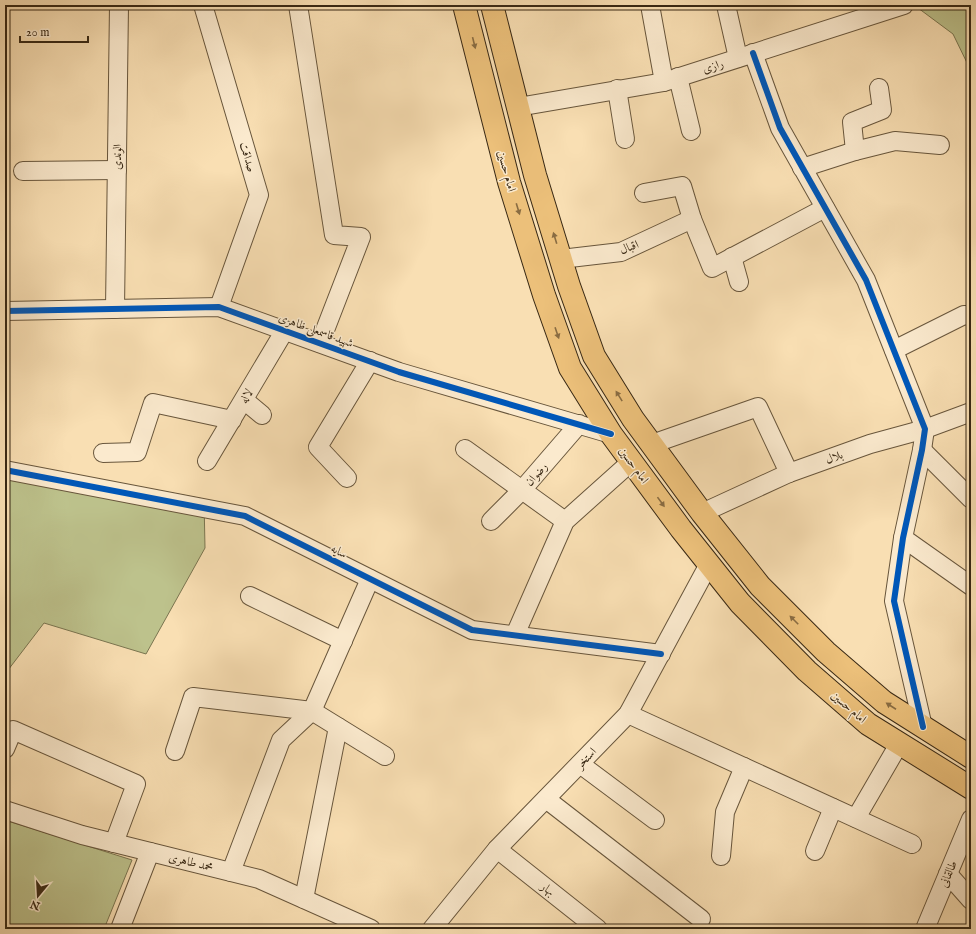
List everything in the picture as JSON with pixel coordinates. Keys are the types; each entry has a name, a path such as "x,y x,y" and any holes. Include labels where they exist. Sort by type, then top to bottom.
{"main road":[{"name":"امام حسین","path":"464,5 510,182 544,295 570,368 612,434 681,529 740,604 808,671 868,724 971,788"},
{"path":"492,5 536,175 561,259 594,356 634,419 702,513 760,586 826,652 884,702 971,757"},
{"path":"612,434 634,419"}],"street":[{"name":"الوندی","path":"115,309 119,5"},
{"name":"صداقت","path":"204,5 259,195 219,307"},
{"path":"298,5 334,235 361,237 320,343"},
{"path":"650,5 671,79 691,131"},
{"path":"726,5 745,56 780,128 866,280 925,429 922,450 903,538 894,601 923,727"},
{"name":"رازی","path":"518,107 671,79 904,5"},
{"path":"855,151 852,122 882,110 879,88"},
{"path":"617,89 625,139"},
{"path":"802,168 855,151 895,141 940,145"},
{"path":"22,171 117,170"},
{"path":"644,193 682,186 692,219 712,268 825,208"},
{"name":"اقبال","path":"561,259 621,252 692,219"},
{"path":"732,257 739,282"},
{"name":"شهید قاسمعلی ظاهری","path":"5,311 219,307 399,372 612,434"},
{"path":"894,350 964,315 971,316"},
{"name":"لاله","path":"207,461 285,330"},
{"path":"346,478 318,447 370,361"},
{"path":"244,400 262,415"},
{"path":"103,453 137,452 153,403 232,420"},
{"path":"652,444 758,408 789,473"},
{"name":"بلال","path":"702,513 789,473 870,444 925,429 971,412"},
{"name":"رضوان","path":"491,521 522,490 579,424"},
{"path":"465,449 565,521"},
{"path":"922,450 971,499"},
{"path":"515,636 565,521 632,461"},
{"name":"سایه","path":"5,470 245,516 472,630 661,654"},
{"path":"903,538 971,586"},
{"name":"استخر","path":"432,929 497,849 628,714 709,564"},
{"path":"231,872 281,740 312,711 370,579"},
{"path":"250,596 343,641"},
{"path":"176,751 193,697 312,711 385,756"},
{"path":"628,714 912,844"},
{"path":"304,899 338,727"},
{"path":"5,749 13,730 136,784 114,843"},
{"path":"856,818 900,744"},
{"path":"580,764 656,820"},
{"path":"721,856 725,812 744,767"},
{"path":"546,799 701,920"},
{"path":"815,851 833,808"},
{"name":"محمد طاهری","path":"5,810 82,835 259,879 371,929"},
{"name":"طالقانی","path":"925,929 971,820"},
{"name":"بهار","path":"497,849 598,929"},
{"path":"120,929 150,852"},
{"path":"948,874 971,900"}],"green space":[{"path":"914,5 971,5 971,71 953,34"},
{"path":"5,462 204,499 205,548 146,654 44,623 5,674"},
{"path":"5,820 132,860 104,929 5,929"}],"cycle path":[{"path":"753,53 780,128 866,280 925,429 922,450 903,538 894,601 923,727"},
{"path":"5,311 219,307 399,372 611,434"},
{"path":"5,470 245,516 472,630 661,654"}]}
